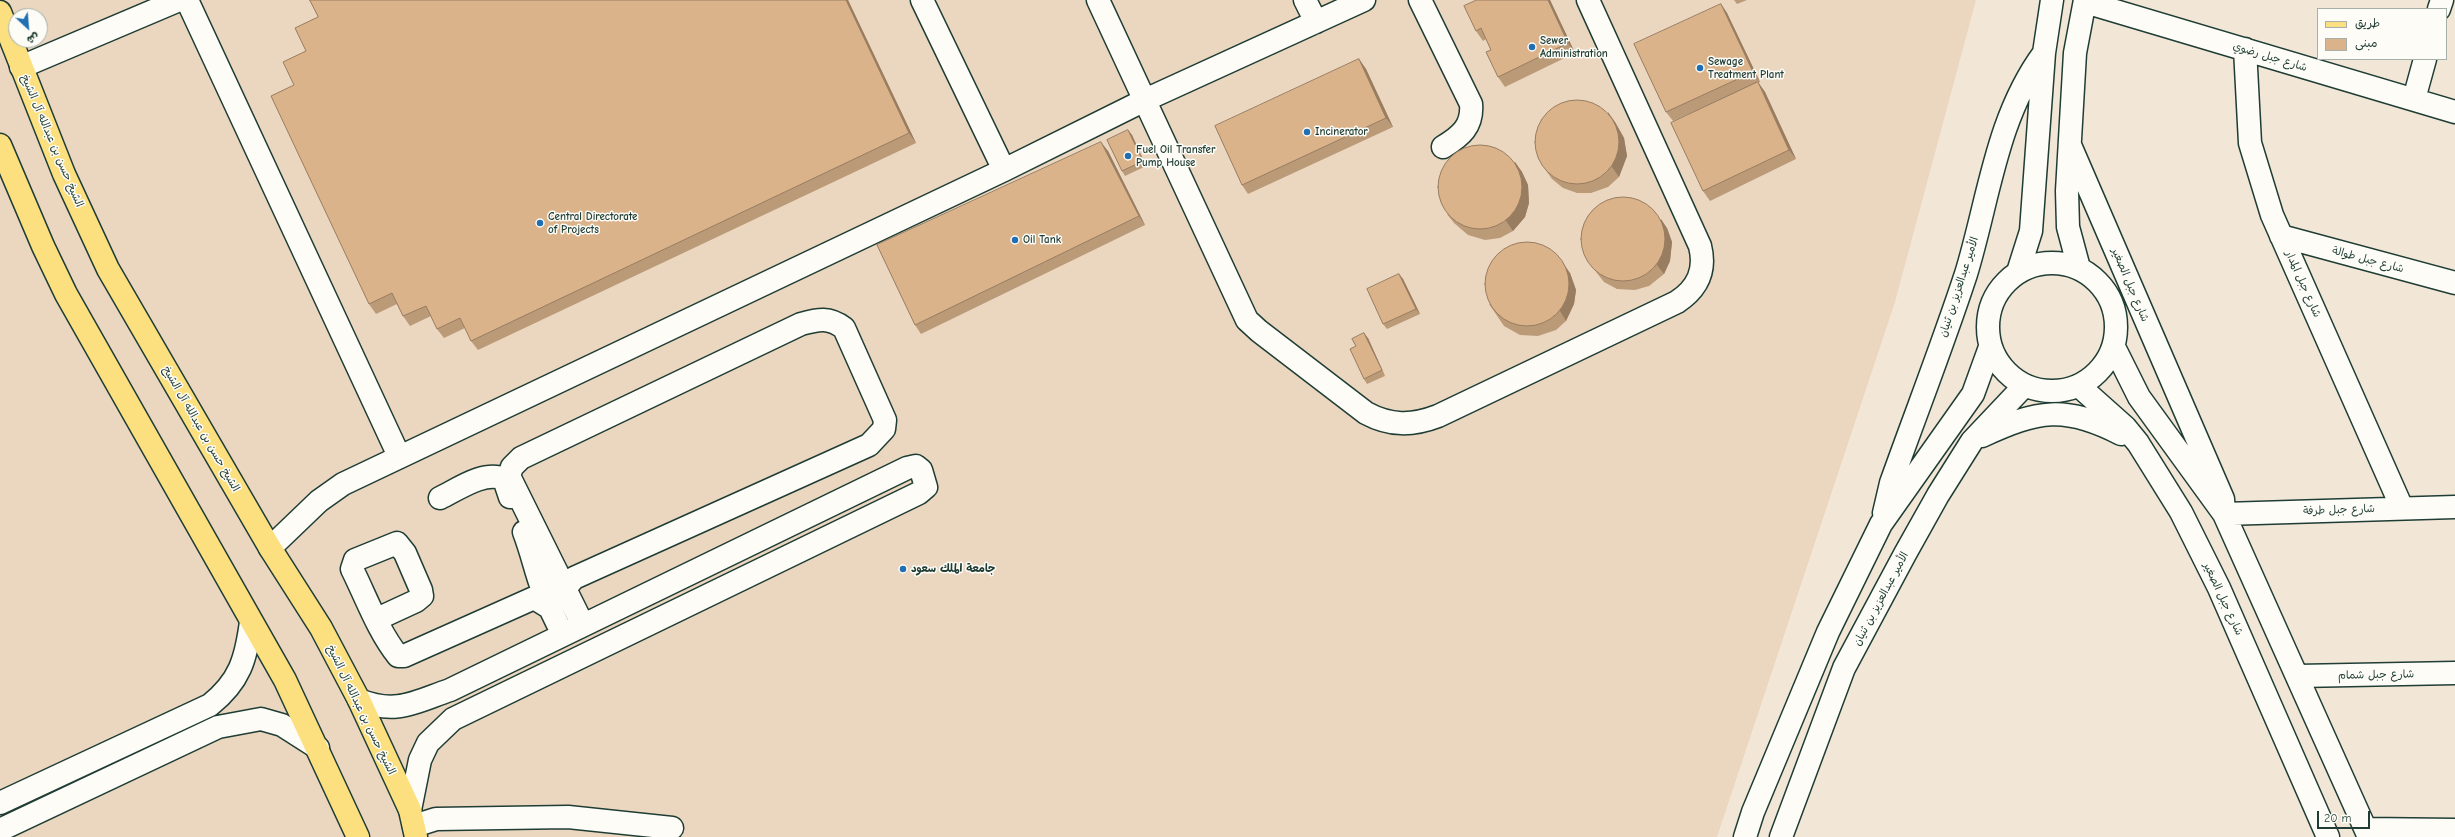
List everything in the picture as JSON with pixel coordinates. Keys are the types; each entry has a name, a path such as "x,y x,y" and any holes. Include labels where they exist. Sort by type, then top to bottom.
{"main road":[{"name":"الشيخ حسن بن عبدالله آل الشيخ","path":"0,12 64,174 108,270 270,548 321,628 359,700 413,824"},
{"path":"0,145 43,246 66,294 285,680 318,748 358,837"}],"street":[{"path":"21,67 179,0"},
{"path":"187,0 399,456"},
{"path":"922,0 1004,170"},
{"path":"1098,0 1247,320 1258,331 1366,413 1393,424 1417,423 1438,416 1677,302 1691,292 1700,276 1703,262 1700,246 1588,0"},
{"path":"1305,0 1316,22"},
{"path":"270,548 319,501 343,484 399,456 1004,170 1145,100 1364,0"},
{"path":"1420,0 1471,104 1472,113 1466,130 1443,147"},
{"name":"الأمير عبدالعزيز بن ثنيان","path":"2018,272 2031,231 2044,53 2052,0"},
{"name":"شارع جبل رضوي","path":"2085,1 2455,112"},
{"name":"شارع جبل الصغير","path":"2079,268 2068,227 2067,191 2070,145 2070,107 2075,53 2085,1"},
{"name":"شارع جبل المدار","path":"2245,49 2250,143 2272,215 2402,508"},
{"name":"الأمير عبدالعزيز بن ثنيان","path":"1882,524 1891,483 1966,274 2009,114 2026,76 2044,53"},
{"path":"2414,100 2425,60"},
{"name":"شارع جبل الصغير","path":"2070,145 2223,499 2224,514"},
{"name":"شارع جبل طوالة","path":"2281,236 2455,283"},
{"path":"2059,263 2079,268 2098,281 2111,301 2117,324 2114,347 2100,370 2078,386 2051,392 2024,386 2003,370 1990,348 1987,319 1997,292 2018,272 2044,264 2059,263"},
{"path":"567,594 509,476 512,467 521,458 801,324 820,319 832,320 844,328 885,420 884,430 869,445 574,578 567,586 567,594 572,630 583,656"},
{"name":"شارع جبل الصغير","path":"2114,347 2139,397 2224,514 2368,833"},
{"name":"الأمير عبدالعزيز بن ثنيان","path":"1745,837 1753,812 1828,632 1882,524 1973,394 1990,348"},
{"name":"الأمير عبدالعزيز بن ثنيان","path":"1781,837 1844,668 1938,495 1972,441 2024,386"},
{"name":"شارع جبل الصغير","path":"2078,386 2125,427 2138,443 2181,512 2219,588 2328,837"},
{"path":"1972,441 2012,423 2040,414 2067,414 2095,420 2138,443"},
{"path":"359,700 375,707 394,709 450,690 907,468 916,466 921,470 926,487 919,493 453,719 428,743 423,754 413,824 436,819 568,817 672,828"},
{"path":"440,498 485,477 504,479 531,550 539,586 550,608"},
{"name":"شارع جبل طرفة","path":"2224,514 2455,507"},
{"path":"376,619 390,647 398,656 404,656 534,598 550,608 572,630"},
{"path":"0,803 210,705 218,698 239,672 247,652 251,622"},
{"name":"شارع جبل شمام","path":"2298,676 2455,673"},
{"path":"0,830 218,727 261,719 282,725 318,748"},
{"path":"2368,833 2455,830"},
{"path":"2450,837 2455,833"}],"shaded area":[{"name":"جامعة الملك سعود","path":"0,0 1976,0 1895,302 1717,837 0,837"}],"building":[{"name":"Central Directorate of Projects","path":"310,0 846,0 909,133 471,341 460,318 437,329 426,306 403,316 392,293 369,304 271,96 294,85 283,62 306,51 295,28 318,17"},
{"name":"Sewer Administration","path":"1477,0 1548,0 1568,43 1498,77 1486,52 1491,50 1481,28 1476,31 1464,6"},
{"name":"Sewage Treatment Plant","path":"1721,4 1753,72 1666,112 1634,44"},
{"name":"Incinerator","path":"1359,59 1386,118 1242,185 1215,126"},
{"name":"Sewage Treatment Plant","path":"1758,82 1789,150 1703,191 1671,123"},
{"path":"1577,100 1593,103 1607,112 1616,126 1619,142 1616,158 1607,172 1593,181 1577,184 1561,181 1547,172 1538,158 1535,142 1538,126 1547,112 1561,103"},
{"name":"Fuel Oil Transfer Pump House","path":"1128,130 1143,161 1122,171 1107,140"},
{"name":"Oil Tank","path":"1101,142 1139,216 915,325 877,245"},
{"path":"1480,145 1496,148 1510,157 1519,171 1522,187 1519,203 1510,217 1496,226 1480,229 1464,226 1450,217 1441,203 1438,187 1441,171 1450,157 1464,148"},
{"path":"1623,197 1639,200 1653,209 1662,223 1665,239 1662,255 1653,269 1639,278 1623,281 1607,278 1593,269 1584,255 1581,239 1584,223 1593,209 1607,200"},
{"path":"1527,242 1543,245 1557,254 1566,268 1569,284 1566,300 1557,314 1543,323 1527,326 1511,323 1497,314 1488,300 1485,284 1488,268 1497,254 1511,245"},
{"path":"1399,274 1416,309 1383,324 1367,289"},
{"path":"1364,333 1382,370 1364,379 1350,349 1356,346 1352,339"}],"place":[{"name":"Sewer Administration","path":"1532,47"},
{"name":"Sewage Treatment Plant","path":"1700,68"},
{"name":"Incinerator","path":"1307,132"},
{"name":"Fuel Oil Transfer Pump House","path":"1128,156"},
{"name":"Central Directorate of Projects","path":"540,223"},
{"name":"Oil Tank","path":"1015,240"},
{"name":"جامعة الملك سعود","path":"903,569"}]}
